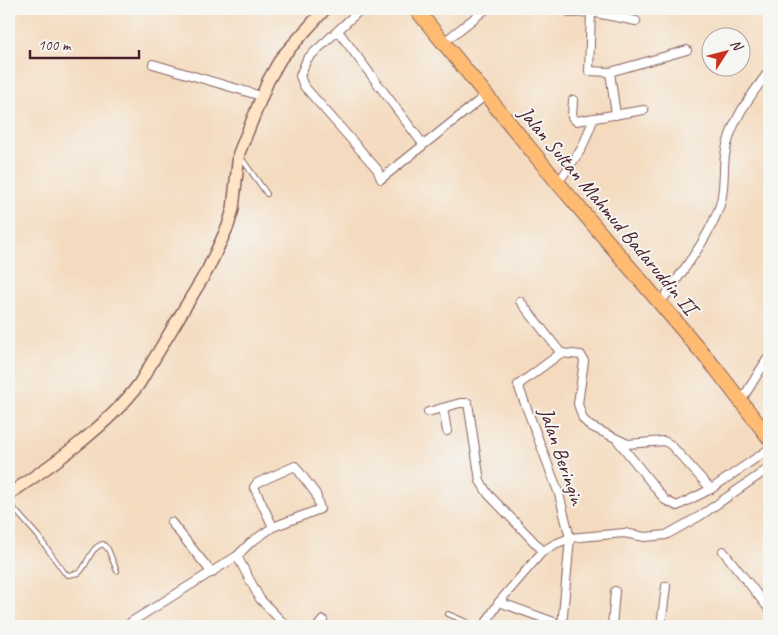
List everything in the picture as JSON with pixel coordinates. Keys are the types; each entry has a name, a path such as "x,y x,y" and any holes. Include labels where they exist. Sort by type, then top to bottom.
{"highway":[{"name":"Jalan Sultan Mahmud Badaruddin II","path":"416,9 558,183 741,401 769,438"}],"street":[{"path":"9,494 76,446 126,399 139,384 200,284 228,226 233,208 239,153 261,96 281,58 325,9"},
{"path":"361,9 303,64 300,76 304,86 377,169 381,179 486,95"},
{"path":"444,42 486,9"},
{"path":"566,9 571,13 591,12 636,21"},
{"path":"591,12 588,67 591,72 610,72 688,50"},
{"path":"338,31 424,144"},
{"path":"153,64 261,96"},
{"path":"660,304 703,240 715,216 720,204 730,130 742,109 769,71"},
{"path":"610,72 616,115"},
{"path":"573,100 574,120 644,110"},
{"path":"558,183 582,148 594,118"},
{"path":"520,301 561,353 578,354 583,358 578,404 583,419 590,426 628,444 664,441 671,445 711,489"},
{"name":"Jalan Beringin","path":"561,353 518,385 559,494 570,538 562,626"},
{"path":"741,401 769,356"},
{"path":"428,412 460,403 468,403 480,481 488,494 544,551"},
{"path":"443,408 447,431"},
{"path":"618,440 665,500 672,505 682,505 711,489 769,449"},
{"path":"131,622 212,573 273,527 320,509 316,494 295,466 257,483 254,487 273,527"},
{"path":"484,626 499,602 544,551 570,538 624,533 645,537 666,535 700,516 769,468"},
{"path":"171,522 212,573"},
{"path":"723,551 769,608"},
{"path":"237,556 260,599 286,626"},
{"path":"661,626 666,586"},
{"path":"612,626 615,591"},
{"path":"499,602 562,626"}],"lane":[{"path":"763,79 769,88"},
{"path":"239,153 249,171 268,194"},
{"path":"9,503 68,575 79,573 92,551 97,546 103,544 108,549 117,571"},
{"path":"448,614 476,626"}]}
